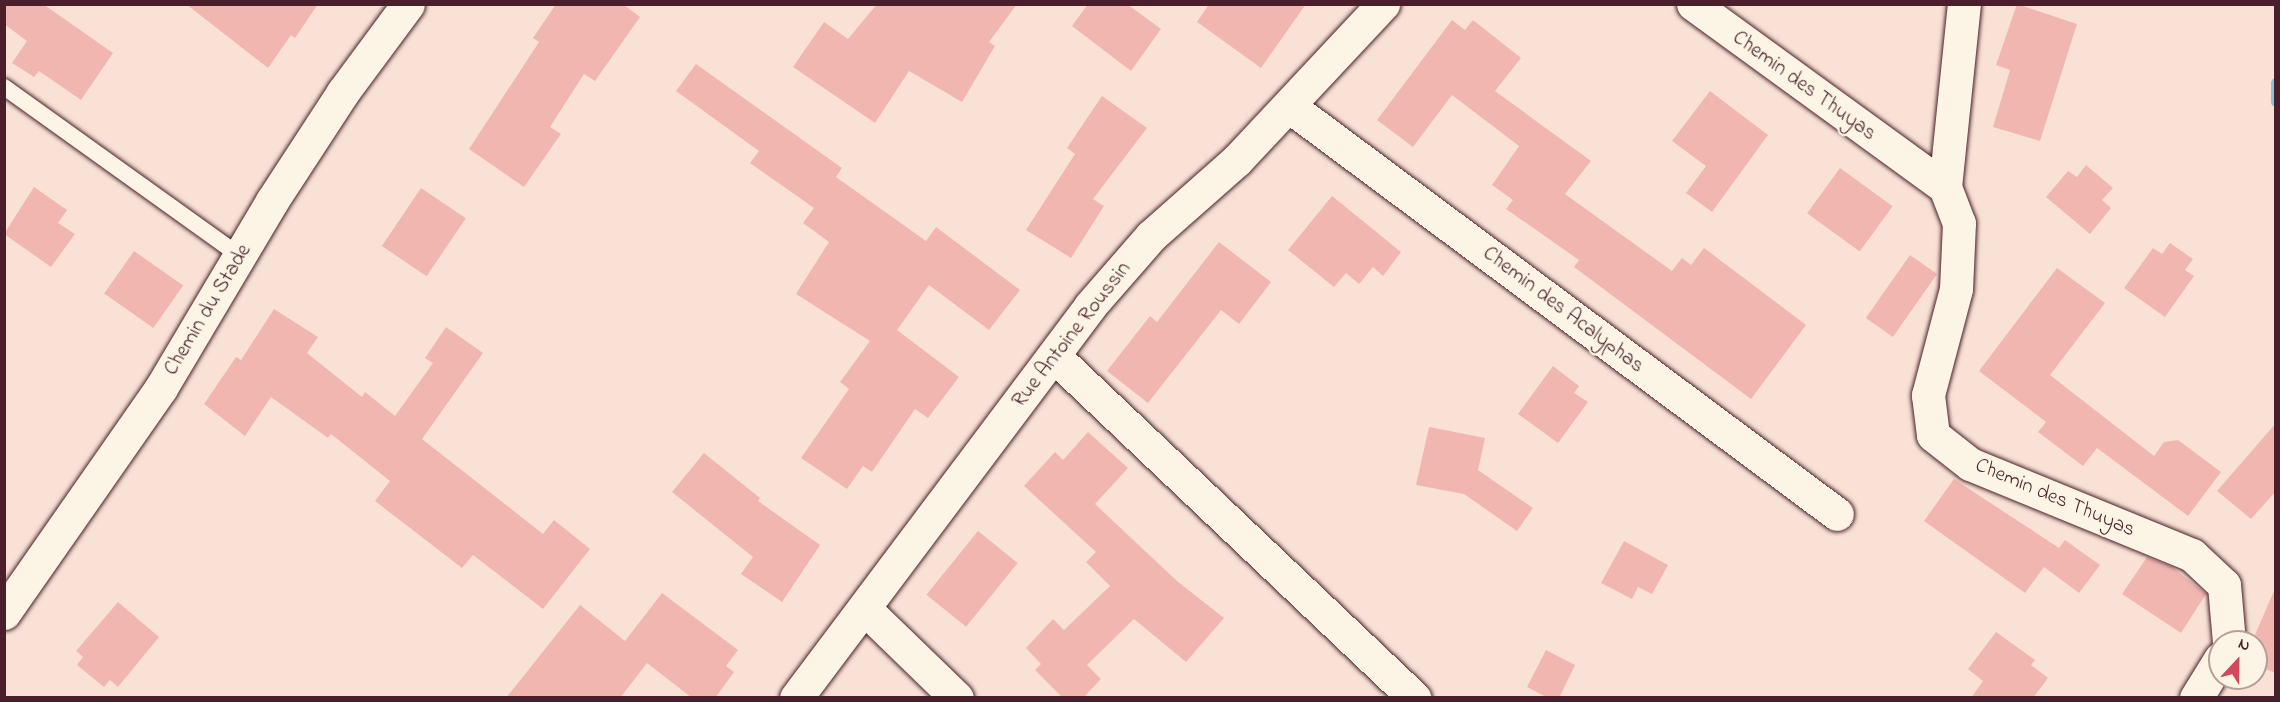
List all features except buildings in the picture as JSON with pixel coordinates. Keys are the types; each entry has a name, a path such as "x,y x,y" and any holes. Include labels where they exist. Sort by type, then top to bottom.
{"street":[{"name":"Chemin du Stade","path":"4,613 161,388 240,256 343,92 408,4"},
{"name":"Rue Antoine Roussin","path":"796,698 1090,306 1151,236 1237,160 1383,4"},
{"name":"Chemin des Thuyas","path":"1693,4 1944,187"},
{"name":"Chemin des Thuyas","path":"1964,4 1944,187 1959,223 1956,289 1928,395 1933,435 1970,464 2192,555 2224,585 2228,630"},
{"name":"Chemin des Acalyphas","path":"1289,106 1837,514"},
{"path":"1054,356 1415,698"},
{"path":"865,609 957,698"},
{"path":"2196,698 2208,678"}],"lane":[{"path":"4,87 240,256"}],"waterway":[{"path":"2276,83 2276,102"}]}
